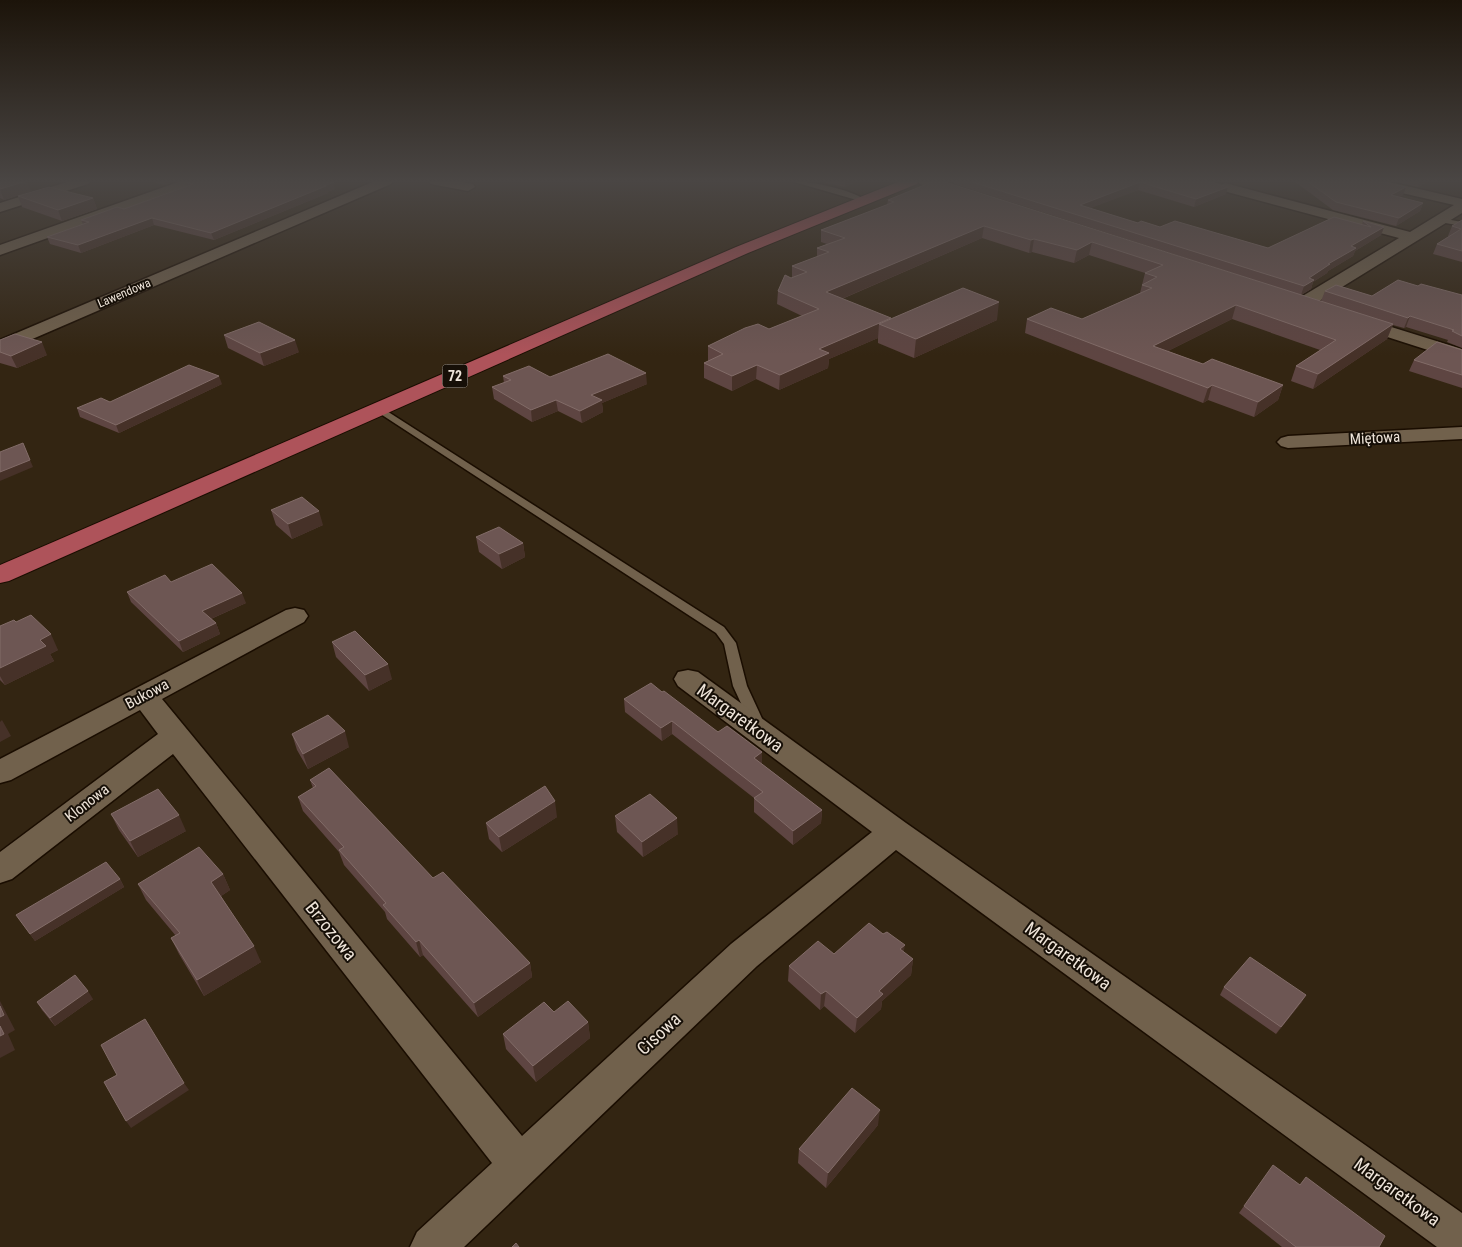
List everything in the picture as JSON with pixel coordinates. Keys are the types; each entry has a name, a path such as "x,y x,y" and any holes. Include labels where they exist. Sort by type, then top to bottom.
{"main road":[{"name":"72","path":"0,575 768,239"}],"street":[{"path":"0,250 30,239"},
{"name":"Lawendowa","path":"0,346 250,239"},
{"path":"1302,304 1408,239"},
{"path":"1283,298 1320,310"},
{"path":"1339,316 1462,355"},
{"name":"Miętowa","path":"1288,442 1462,433"},
{"name":"Bukowa","path":"0,772 294,616"},
{"name":"Margaretkowa","path":"688,679 895,832 1456,1235"},
{"name":"Brzozowa","path":"144,696 519,1165"},
{"name":"Klonowa","path":"0,870 175,737"},
{"name":"Cisowa","path":"432,1247 744,954 895,832"}],"lane":[{"path":"380,409 720,630 730,643 740,686 761,733"}],"building":[{"path":"55,239 94,239 78,245"},
{"path":"842,239 952,239 826,292 891,318 819,349 829,353 780,375 757,365 732,376 704,363 723,354 708,346 745,328 758,324 769,329 819,309 778,291 785,275 791,278 807,272 792,266 829,252 817,248"},
{"path":"1035,239 1126,239 1393,324 1318,374 1296,366 1336,340 1236,305 1153,346 1203,364 1212,359 1283,385 1258,402 1212,385 1208,388 1027,319 1051,308 1082,319 1152,288 1142,285 1157,277 1145,273 1163,265 1092,242 1077,250"},
{"path":"1155,239 1238,239 1268,248 1287,239 1363,239 1351,246 1356,248 1328,264 1330,264 1309,278 1314,280 1304,286"},
{"path":"1445,239 1462,239 1462,251 1437,244"},
{"path":"1398,280 1462,295 1462,336 1452,331 1454,330 1410,316 1408,318 1325,291 1336,285 1372,296"},
{"path":"963,288 999,302 916,339 879,324"},
{"path":"259,322 295,340 260,353 224,335"},
{"path":"15,334 42,342 11,356 0,352 0,340"},
{"path":"1437,342 1462,350 1462,375 1414,360"},
{"path":"608,354 646,373 591,395 602,400 580,411 556,400 531,410 492,387 511,380 503,376 529,366 550,377"},
{"path":"189,365 219,376 116,425 77,408 101,398 110,402"},
{"path":"23,443 30,460 0,472 0,452"},
{"path":"302,497 319,511 288,524 271,510"},
{"path":"499,527 523,543 499,554 476,537"},
{"path":"212,564 242,593 202,611 216,623 179,641 127,592 165,575 171,582"},
{"path":"31,615 51,634 40,640 46,646 0,668 0,626 14,620 16,622"},
{"path":"355,631 388,664 365,675 332,642"},
{"path":"651,683 718,732 727,726 762,752 754,758 822,810 793,831 754,798 763,792 672,721 661,728 624,699"},
{"path":"328,715 345,731 303,754 292,734"},
{"path":"329,768 433,878 443,872 530,963 474,1003 419,940 416,942 383,905 386,903 339,850 344,847 298,797 316,786 310,780"},
{"path":"545,786 555,801 499,837 486,823"},
{"path":"158,789 179,815 130,841 111,814"},
{"path":"650,794 677,818 642,842 615,816"},
{"path":"199,847 223,874 211,882 254,946 197,980 171,938 180,933 138,884"},
{"path":"106,862 120,879 30,934 16,915"},
{"path":"869,923 883,934 887,932 905,945 900,949 913,959 879,991 883,994 857,1018 826,991 821,994 789,966 818,941 834,954"},
{"path":"1250,957 1306,995 1281,1027 1224,987"},
{"path":"75,975 88,991 50,1018 37,1002"},
{"path":"568,1001 588,1022 533,1066 503,1034 544,1002 554,1012"},
{"path":"0,1006 4,1015 0,1017"},
{"path":"145,1019 184,1083 126,1121 104,1082 117,1075 101,1045"},
{"path":"0,1026 4,1034 0,1036"},
{"path":"852,1088 880,1110 828,1173 799,1149"},
{"path":"1273,1165 1300,1185 1306,1177 1385,1236 1379,1247 1296,1247 1244,1206"}]}
